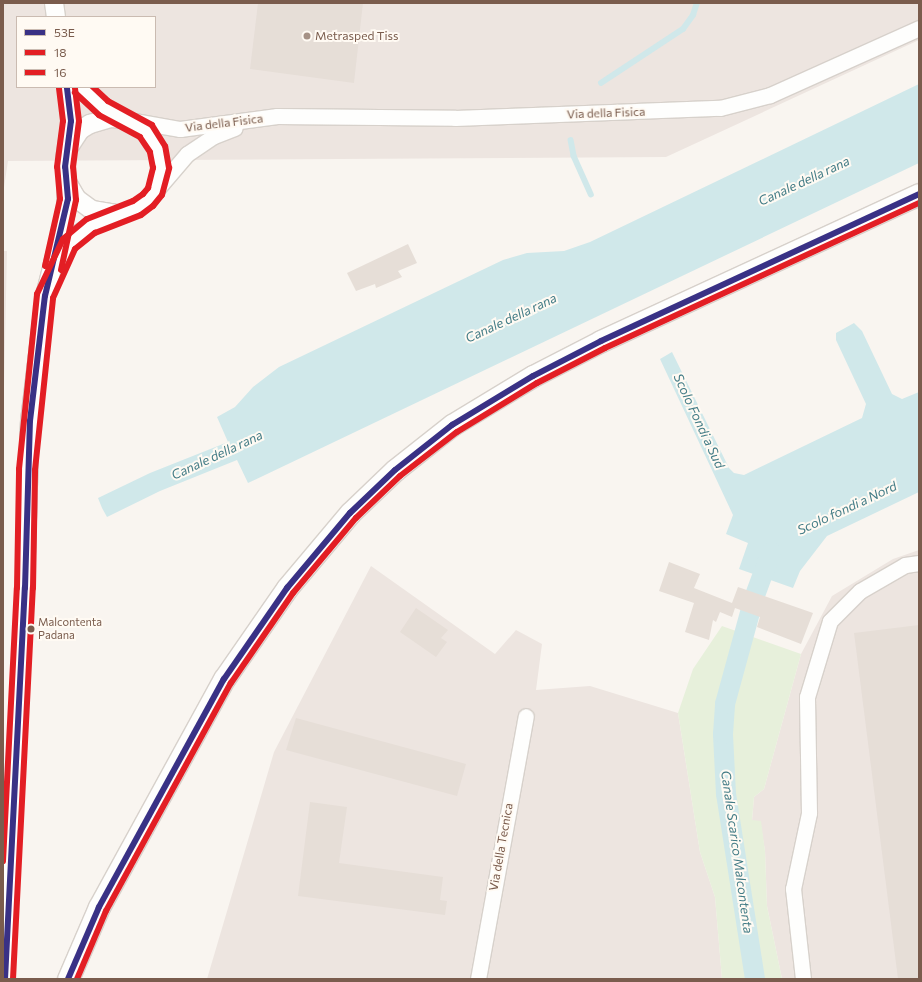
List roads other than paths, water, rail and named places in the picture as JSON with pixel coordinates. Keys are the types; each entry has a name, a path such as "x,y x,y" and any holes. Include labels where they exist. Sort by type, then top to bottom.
{"main road":[{"path":"68,979 99,907 224,679 287,588 350,513 395,470 452,425 533,376 601,341 919,194"}],"street":[{"path":"54,3 56,16"},
{"name":"Via della Fisica","path":"124,119 180,128 277,116 456,118 720,108 776,92 919,28"},
{"path":"5,979 25,588 27,463 36,364 45,296 66,212 67,182 65,167 71,120 67,88"},
{"path":"45,296 69,244 91,226 137,208 155,192 161,168 158,149 146,131 103,108 82,88"},
{"name":"Via della Fisica","path":"155,192 176,165 200,144 233,129 277,116"},
{"path":"67,152 73,138 90,124 111,118 124,119"},
{"path":"67,182 77,199 92,210 102,213 127,213"},
{"path":"803,979 793,889 809,813 807,696 830,621 860,591 912,564"},
{"name":"Via della Tecnica","path":"478,979 526,716"}],"water":[{"name":"Canale della rana","path":"919,84 919,163 248,483 237,460 160,491 107,517 102,508 98,498 150,473 228,442 217,417 235,407 253,387 279,367 503,260 527,253 564,251 590,242"},
{"name":"Scolo fondi a Nord","path":"854,323 862,331 892,394 902,399 919,392 919,492 827,536 800,571 793,588 739,569 748,543 726,534 733,515 660,359 672,352 729,468 734,473 744,475 862,418 866,404 836,340 836,333"}],"waterway":[{"name":"Scolo Fondi a Sud","path":"601,83 683,29 693,15 697,3"},
{"name":"Scolo Fondi a Sud","path":"571,140 574,156 591,194"},
{"name":"Canale Scarico Malcontenta","path":"755,979 726,794 723,734 725,704 754,598 771,552"}],"place":[{"name":"Metrasped Tiss","path":"307,36"},
{"name":"Malcontenta Padana","path":"31,629"}]}
